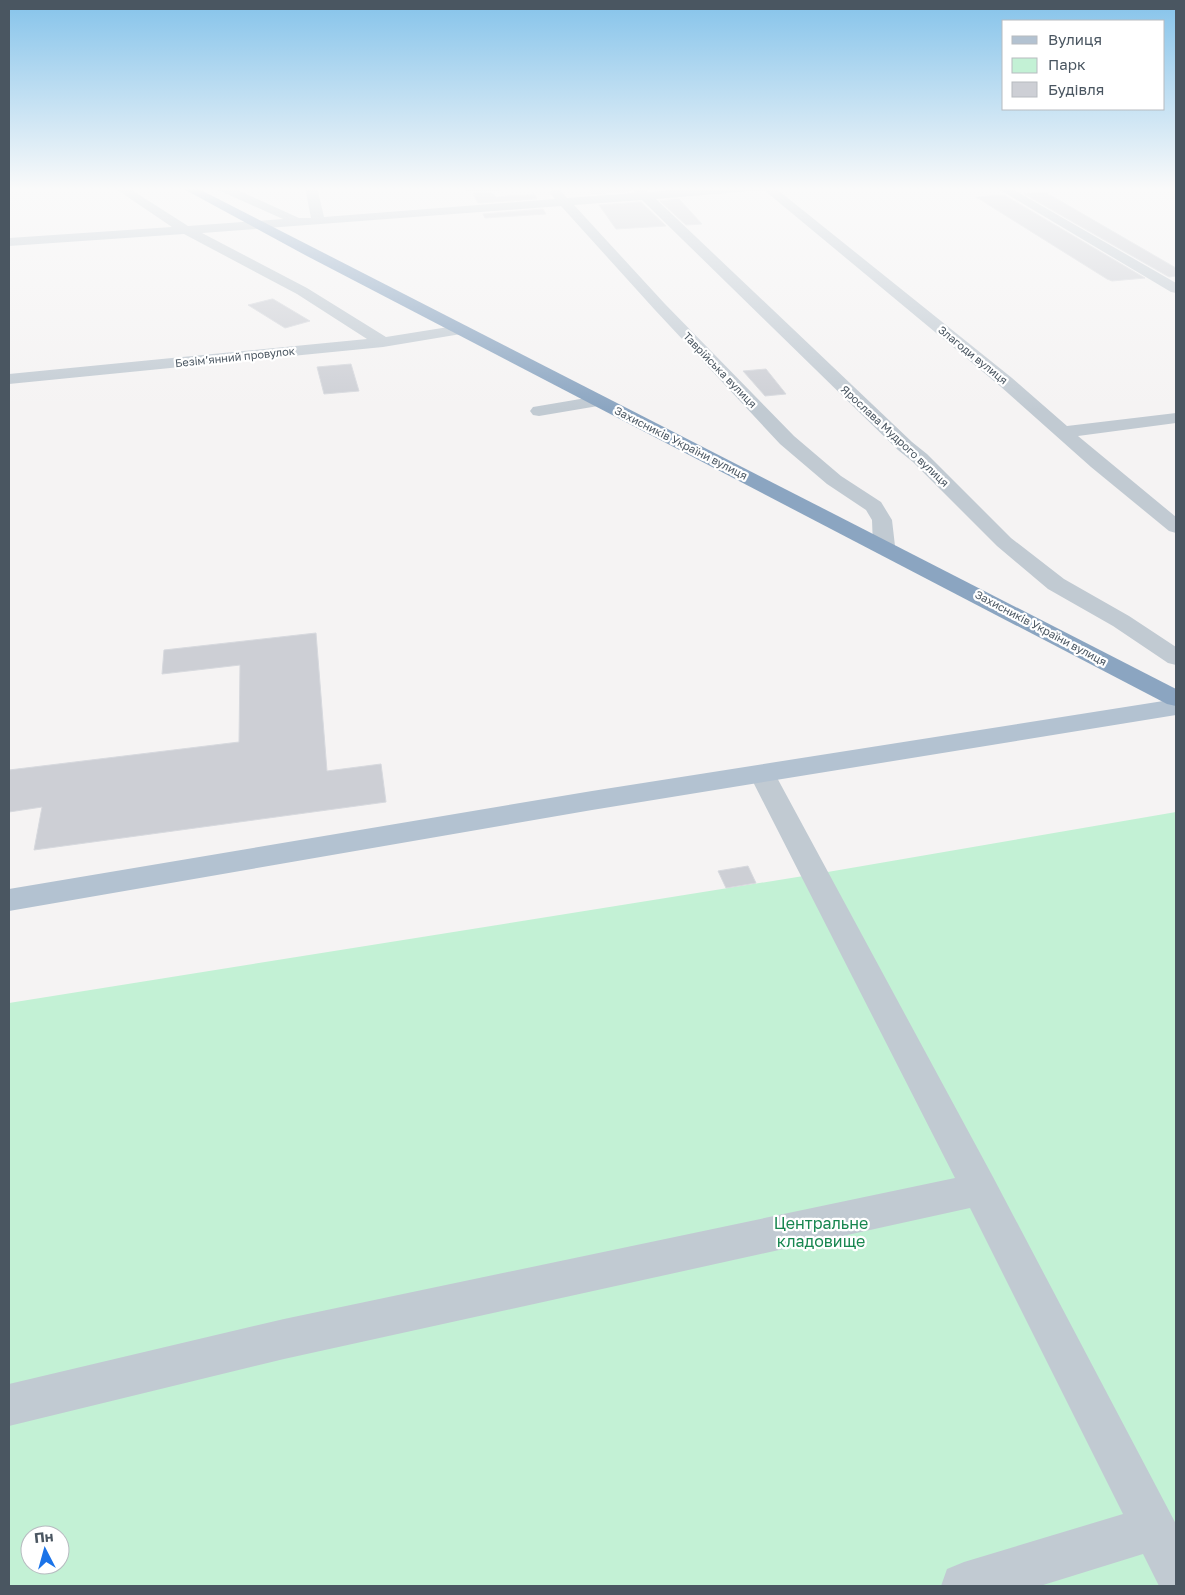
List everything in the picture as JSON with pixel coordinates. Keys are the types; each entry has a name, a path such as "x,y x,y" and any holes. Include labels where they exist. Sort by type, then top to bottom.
{"highway":[{"name":"Захисників України вулиця","path":"330,261 598,401 884,546 1176,699"}],"main road":[{"path":"9,900 272,854 1176,707"}],"street":[{"path":"246,261 302,291 383,342"},
{"name":"Таврійська вулиця","path":"618,261 787,440 834,480 874,506 882,520 884,546"},
{"name":"Ярослава Мудрого вулиця","path":"714,261 905,446 920,458 1004,542 1056,584 1176,658"},
{"name":"Злагоди вулиця","path":"858,261 1006,382 1176,527"},
{"path":"1129,261 1176,289"},
{"name":"Безімʼянний провулок","path":"9,379 383,342 461,330"},
{"path":"540,411 598,401"},
{"path":"1064,432 1176,418"},
{"path":"762,774 980,1189 1176,1571"},
{"path":"9,1406 284,1340 980,1189"},
{"path":"964,1586 1154,1528"}],"green space":[{"name":"Центральне кладовище","path":"1176,812 1176,1586 9,1586 9,1003 816,874"}],"building":[{"path":"1079,261 1117,261 1145,278 1112,281"},
{"path":"1142,261 1165,261 1176,268 1176,276 1169,277"},
{"path":"273,299 310,321 285,328 248,305"},
{"path":"351,364 359,391 324,394 317,367"},
{"path":"766,369 786,394 765,396 743,371"},
{"path":"316,633 327,771 381,764 386,802 34,850 42,807 9,812 9,770 239,742 240,665 162,674 164,650"},
{"path":"748,866 756,883 726,888 718,871"}]}
